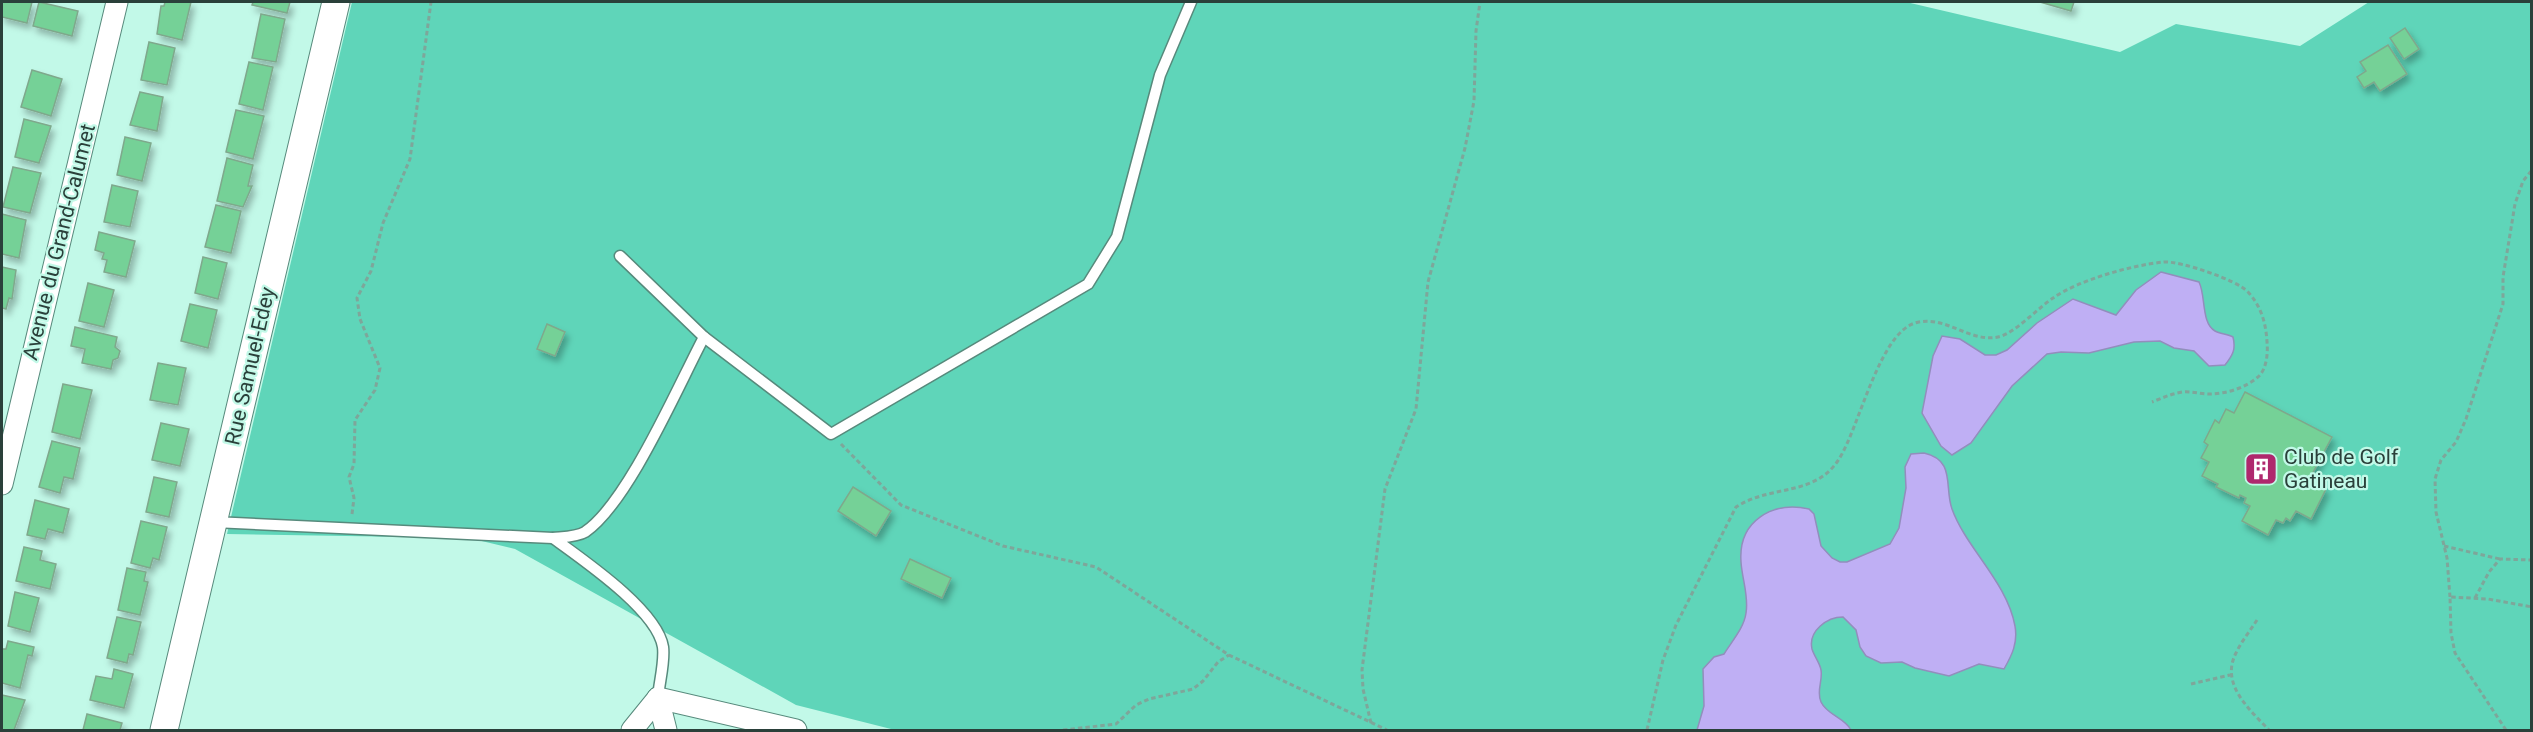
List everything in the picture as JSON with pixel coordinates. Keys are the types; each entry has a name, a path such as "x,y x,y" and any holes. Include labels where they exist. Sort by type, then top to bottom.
{"street":[{"name":"Avenue du Grand-Calumet","path":"2,484 117,2"},
{"name":"Rue Samuel-Edey","path":"164,730 336,2"},
{"path":"632,730 658,698"},
{"path":"658,698 666,730"},
{"path":"658,698 796,730"}],"lane":[{"path":"620,256 704,337 831,434 1088,284 1116,237 1160,75 1191,2"},
{"path":"213,522 553,538 583,533 602,516 627,482 704,337"},
{"path":"553,538 605,577 647,617 663,647 658,698"}],"path":[{"path":"347,528 354,509 349,477 354,464 355,420 375,390 380,368 360,319 357,298 371,271 383,223 412,149 417,114 416,95 431,2"},
{"path":"1371,723 1363,689 1362,670 1384,489 1416,409 1428,282 1465,148 1474,101 1476,31 1480,2"},
{"path":"2506,730 2456,653 2451,633 2450,597 2444,546 2436,512 2435,479 2441,460 2456,442 2466,419 2503,304 2503,277 2515,204 2523,181 2532,170"},
{"path":"1647,730 1663,660 1676,625 1736,507 1753,496 1812,483 1826,476 1839,459 1879,368 1901,330 1925,321 1946,324 1982,338 2000,337 2053,298 2086,280 2164,262 2181,262 2247,290 2265,321 2268,348 2261,374 2250,383 2228,392 2208,394 2184,392 2152,402"},
{"path":"831,434 901,505 1004,546 1096,567 1229,655 1387,730"},
{"path":"2444,546 2500,559 2532,560"},
{"path":"2475,598 2489,572 2500,559"},
{"path":"2450,597 2475,598 2532,607"},
{"path":"2257,620 2235,653 2230,675 2234,687 2247,707 2269,730"},
{"path":"1063,730 1116,724 1136,705 1149,699 1193,688 1203,681 1218,662 1229,655"},
{"path":"2191,684 2230,675"}],"green space":[{"name":"Club de Golf Gatineau","path":"352,2 1906,2 2120,52 2176,24 2300,46 2369,2 2531,2 2531,730 895,730 796,705 515,549 469,538 227,534"}],"shaded area":[{"path":"2161,272 2199,282 2206,316 2211,327 2217,332 2233,337 2233,352 2225,365 2209,366 2194,351 2174,348 2160,341 2134,342 2089,353 2047,354 2012,386 1971,443 1952,455 1941,446 1922,413 1933,356 1942,336 1960,339 1985,355 1996,355 2007,350 2037,323 2073,299 2116,315 2136,290"},
{"path":"1924,453 1941,462 1945,468 1950,501 1958,523 1995,580 2011,610 2016,638 2012,654 2004,669 1979,664 1949,676 1915,668 1902,662 1881,663 1866,656 1860,647 1856,630 1843,617 1831,619 1820,626 1812,642 1812,649 1821,670 1819,694 1827,710 1845,722 1851,730 1697,730 1704,706 1703,669 1714,657 1724,654 1745,619 1747,600 1741,562 1745,535 1751,525 1770,511 1795,507 1809,509 1814,514 1821,546 1832,558 1840,562 1847,562 1890,544 1899,528 1906,488 1905,467 1911,454"}],"building":[{"path":"2,2 32,2 27,23 2,17"},
{"path":"39,2 78,11 72,36 33,26"},
{"path":"165,2 191,2 182,40 157,34 161,6 164,6"},
{"path":"253,2 290,2 287,13 252,5"},
{"path":"2040,2 2074,2 2071,11"},
{"path":"261,14 285,19 276,62 252,58"},
{"path":"2405,28 2419,49 2404,59 2390,38"},
{"path":"149,42 175,48 167,85 141,80"},
{"path":"2388,45 2407,74 2380,91 2374,82 2364,88 2357,77 2366,71 2360,62"},
{"path":"249,62 273,67 263,110 239,104"},
{"path":"32,70 62,79 51,116 21,107"},
{"path":"140,92 163,97 157,131 130,125"},
{"path":"236,110 264,116 253,159 226,152"},
{"path":"24,119 51,126 39,163 15,157"},
{"path":"125,137 151,143 142,181 117,175"},
{"path":"227,158 253,165 248,186 252,186 243,207 217,201"},
{"path":"13,167 41,173 30,213 3,207"},
{"path":"112,185 138,191 130,227 104,222"},
{"path":"216,205 241,211 231,253 205,247"},
{"path":"2,214 26,220 19,258 2,254"},
{"path":"99,232 135,241 126,277 104,272 107,260 102,259 104,253 95,250"},
{"path":"203,257 227,263 218,299 195,293"},
{"path":"2,267 16,270 12,299 9,298 6,309 2,308"},
{"path":"88,283 114,290 104,327 79,321"},
{"path":"190,304 217,310 208,348 181,341"},
{"path":"547,324 565,332 555,356 537,349"},
{"path":"75,327 117,337 115,347 120,351 118,358 113,360 111,369 82,363 85,349 71,346"},
{"path":"158,363 186,368 178,405 150,400"},
{"path":"63,384 92,390 80,439 52,432"},
{"name":"Club de Golf Gatineau","path":"2245,392 2332,437 2309,480 2326,489 2311,519 2296,511 2290,521 2286,518 2283,523 2276,520 2268,535 2242,521 2250,506 2244,503 2246,498 2240,495 2239,498 2216,487 2218,484 2202,476 2209,462 2201,458 2208,445 2204,442 2215,420 2219,423 2226,409 2234,413"},
{"path":"161,423 189,429 180,466 152,460"},
{"path":"52,441 80,448 73,479 64,477 60,493 39,487"},
{"path":"154,477 177,482 169,517 146,512"},
{"path":"853,487 891,511 876,536 838,511"},
{"path":"35,500 69,509 63,533 48,529 45,539 27,535"},
{"path":"141,521 167,527 159,560 153,558 150,568 131,563"},
{"path":"24,547 42,551 40,560 56,564 50,589 16,581"},
{"path":"910,559 951,578 942,598 901,579"},
{"path":"127,568 146,572 144,581 148,582 140,615 118,610"},
{"path":"15,592 39,598 30,632 8,626"},
{"path":"117,617 141,622 133,655 129,654 127,663 107,658"},
{"path":"8,641 34,647 32,656 28,655 20,688 2,683 2,649 6,649"},
{"path":"114,669 133,674 124,708 90,700 96,676 112,679"},
{"path":"2,695 25,700 14,730 2,730"},
{"path":"87,714 122,723 120,730 83,730"}],"place":[{"name":"Club de Golf Gatineau","path":"2261,469"}]}
